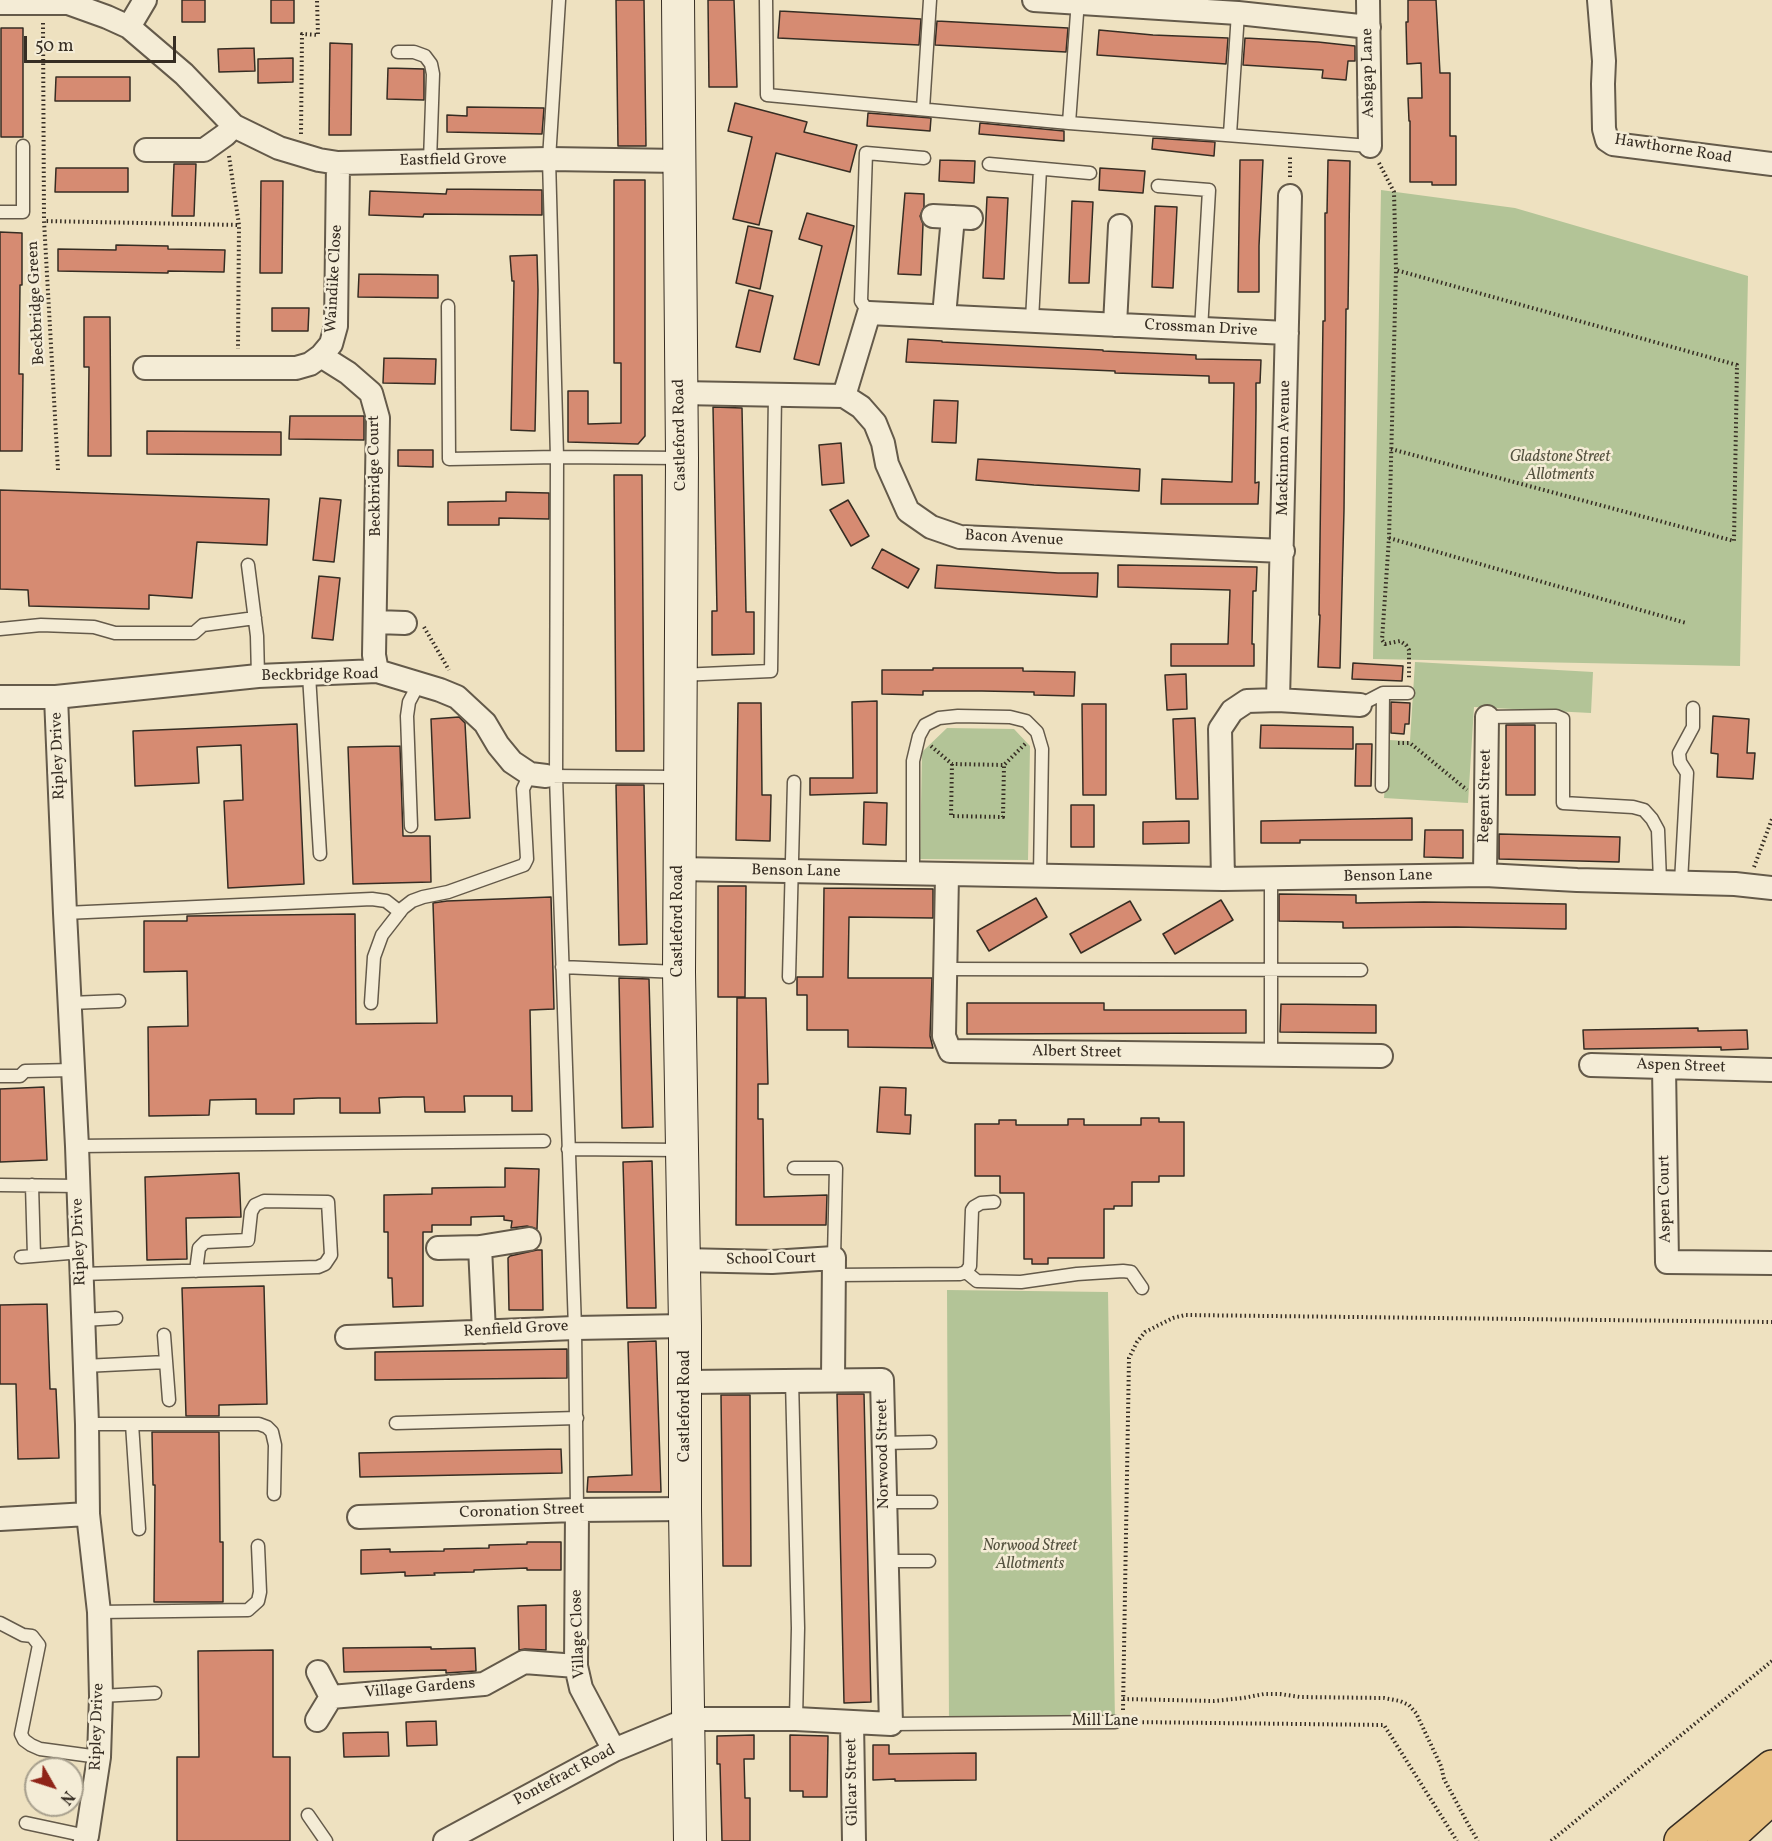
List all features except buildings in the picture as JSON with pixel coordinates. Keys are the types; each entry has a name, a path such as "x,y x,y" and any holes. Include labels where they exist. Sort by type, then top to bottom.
{"highway":[{"path":"1681,1841 1772,1767"},
{"path":"1724,1841 1772,1797"}],"street":[{"path":"129,27 145,0"},
{"name":"Castleford Road","path":"678,0 682,458 678,869 690,1841"},
{"path":"1034,0 1238,13 1369,27"},
{"name":"Ashgap Lane","path":"1368,0 1370,146"},
{"name":"Hawthorne Road","path":"1599,0 1604,61 1604,129 1607,140 1612,144 1772,164"},
{"name":"Eastfield Grove","path":"0,3 68,3 129,27 184,74 230,130 301,155 338,163 549,159 680,161"},
{"path":"146,150 204,150 230,130"},
{"name":"Waindike Close","path":"146,368 296,368 310,364 321,356 331,344 336,326 338,163"},
{"name":"Mackinnon Avenue","path":"1278,700 1290,196"},
{"path":"944,316 952,217"},
{"path":"1115,325 1120,226"},
{"path":"680,393 844,396 868,313"},
{"name":"Crossman Drive","path":"868,313 1287,333"},
{"name":"Beckbridge Court","path":"321,356 348,372 371,393 378,418 374,655 377,671"},
{"name":"Bacon Avenue","path":"844,396 861,407 875,423 883,443 887,464 908,511 931,527 960,537 1282,551"},
{"path":"376,622 405,623"},
{"name":"Beckbridge Road","path":"56,697 258,676 377,671 457,697 485,723 498,745 512,762 544,776"},
{"name":"Ripley Drive","path":"0,698 56,697 77,1146 88,1514 99,1612 101,1696 99,1758 86,1839"},
{"path":"1223,879 1220,729 1232,711 1247,701 1278,700 1360,705"},
{"name":"Regent Street","path":"1485,875 1487,717"},
{"name":"Benson Lane","path":"678,869 1223,879 1485,875 1753,886"},
{"name":"Albert Street","path":"947,874 944,1036 950,1051 1382,1056"},
{"name":"Aspen Street","path":"1591,1065 1772,1070"},
{"name":"Aspen Court","path":"1664,1067 1667,1262 1772,1263"},
{"path":"438,1248 480,1248 529,1239"},
{"path":"480,1248 484,1332"},
{"name":"School Court","path":"683,1260 772,1262 834,1267"},
{"path":"832,1380 834,1267"},
{"name":"Renfield Grove","path":"347,1337 685,1326"},
{"name":"Norwood Street","path":"686,1382 882,1380 891,1724"},
{"name":"Coronation Street","path":"359,1517 686,1509"},
{"name":"Village Close","path":"577,1510 576,1666 581,1688 614,1750"},
{"path":"0,1520 88,1514"},
{"name":"Village Gardens","path":"331,1697 484,1684 524,1662 576,1666"},
{"path":"316,1719 331,1697 318,1672"},
{"name":"Mill Lane","path":"689,1719 796,1719 891,1724"},
{"name":"Pontefract Road","path":"445,1841 614,1750 689,1719"},
{"name":"Gilcar Street","path":"852,1722 854,1841"}],"lane":[{"path":"559,0 549,159 557,457 544,776 562,967 575,1328 577,1510"},
{"path":"766,0 767,95 1069,123 1370,146"},
{"path":"923,109 930,0"},
{"path":"1069,123 1078,2"},
{"path":"1230,134 1238,13"},
{"path":"398,52 414,52 425,56 431,64 433,74 430,161"},
{"path":"0,212 23,212 23,146"},
{"path":"868,313 861,301 866,153 924,158"},
{"path":"989,164 1090,172"},
{"path":"1032,320 1040,168"},
{"path":"1158,186 1209,190 1200,330"},
{"path":"448,306 449,459 682,458"},
{"path":"679,675 771,671 775,395"},
{"path":"248,565 258,644 258,676"},
{"path":"0,628 41,625 94,627 116,633 194,633 204,625 255,618"},
{"path":"309,675 320,854"},
{"path":"411,826 407,716 409,702 418,685"},
{"path":"1360,705 1383,693 1408,693"},
{"path":"1382,786 1383,693"},
{"path":"1670,881 1687,773 1680,762 1679,753 1693,727 1693,708"},
{"path":"913,874 913,761 919,736 925,725 932,721 958,716 1010,717 1026,721 1037,732 1042,749 1040,876"},
{"path":"1487,717 1556,716 1563,719 1563,803 1633,807 1644,810 1658,831 1660,848 1670,881"},
{"path":"371,1003 374,957 382,935 412,901 448,892 524,865 527,859 523,789 544,776 679,777"},
{"path":"789,977 794,782"},
{"path":"1271,879 1271,1055"},
{"path":"65,914 372,899 386,901 400,912"},
{"path":"562,967 679,972"},
{"path":"945,969 1361,970"},
{"path":"70,1003 119,1001"},
{"path":"0,1076 20,1076 25,1071 73,1070"},
{"path":"77,1146 544,1141"},
{"path":"568,1149 682,1150"},
{"name":"School Court","path":"794,1167 836,1168 834,1267"},
{"path":"0,1185 78,1186"},
{"path":"32,1185 27,1257 196,1271 318,1268 325,1264 331,1255 328,1202 264,1202 255,1205 250,1212 248,1240 205,1242 199,1248 196,1271"},
{"path":"834,1267 960,1274 966,1272 970,1266 972,1209 981,1203 994,1202"},
{"path":"966,1272 976,1281 1022,1282 1077,1274 1123,1271 1131,1272 1142,1288"},
{"path":"83,1320 116,1318"},
{"path":"164,1335 169,1400"},
{"path":"84,1366 166,1362"},
{"path":"792,1380 798,1628 796,1719"},
{"path":"396,1424 576,1418"},
{"path":"87,1424 259,1424 272,1432 275,1445 274,1494"},
{"path":"132,1424 139,1529"},
{"path":"883,1443 930,1442"},
{"path":"885,1502 931,1502"},
{"path":"99,1612 248,1610 258,1601 260,1592 258,1546"},
{"path":"886,1561 929,1561"},
{"path":"0,1623 22,1635 32,1636 39,1645 21,1734 24,1740 31,1745 57,1752 99,1758"},
{"path":"101,1696 155,1693"},
{"name":"Mill Lane","path":"891,1724 1119,1722"},
{"path":"308,1815 326,1841"},
{"path":"26,1823 86,1839"}],"path":[{"path":"301,155 302,34 318,34 317,0"},
{"path":"43,3 44,220"},
{"path":"230,130 239,225 237,368"},
{"path":"1290,196 1291,139"},
{"path":"1370,146 1394,192 1396,270 1389,538 1382,640 1385,644 1400,641 1409,650 1408,693"},
{"name":"Beckbridge Green","path":"58,471 44,220 239,225"},
{"path":"1391,449 1734,541 1737,365 1396,270"},
{"path":"1389,538 1686,623"},
{"path":"405,623 422,625 450,672"},
{"path":"952,764 951,816 1003,817 1004,765 1037,732"},
{"path":"919,736 952,764 1004,765"},
{"path":"1382,742 1410,744 1486,806"},
{"path":"1753,886 1754,863 1772,819"},
{"path":"1119,1722 1123,1699 1129,1358 1145,1332 1173,1318 1185,1316 1772,1322"},
{"path":"1551,1841 1772,1660"},
{"path":"1123,1699 1214,1701 1272,1694 1300,1697 1384,1698 1400,1701 1409,1705 1416,1713 1441,1766 1444,1779 1478,1841"},
{"name":"Mill Lane","path":"1119,1722 1384,1725 1456,1841"}],"green space":[{"name":"Gladstone Street Allotments","path":"1381,190 1515,208 1748,276 1740,666 1373,659"},
{"path":"1415,662 1593,672 1591,713 1474,707 1468,803 1384,798 1388,740 1410,741"},
{"path":"947,728 1014,729 1030,746 1028,860 920,859 922,752"},
{"name":"Norwood Street Allotments","path":"947,1290 1108,1292 1115,1722 949,1723"}]}
